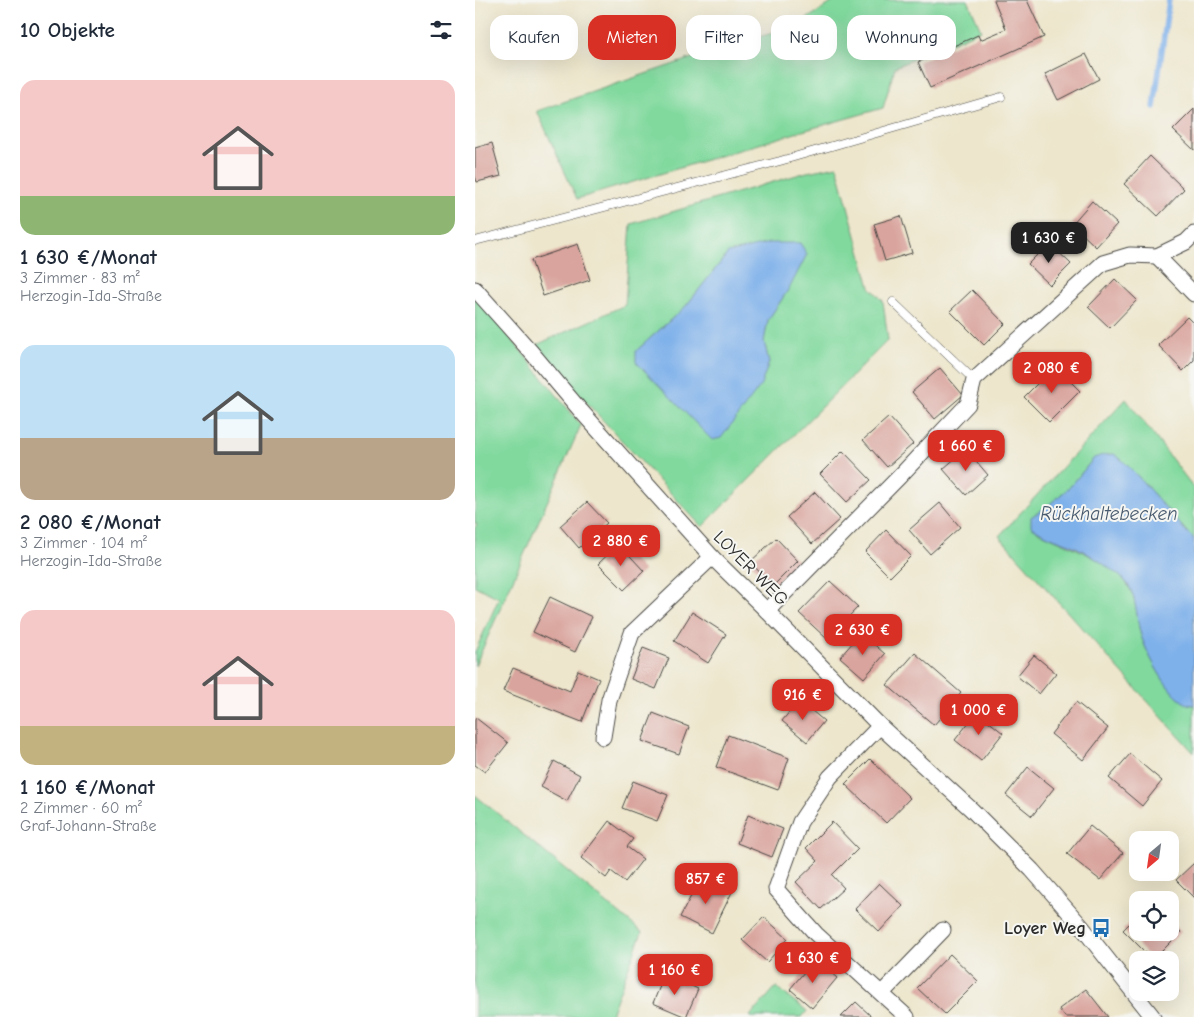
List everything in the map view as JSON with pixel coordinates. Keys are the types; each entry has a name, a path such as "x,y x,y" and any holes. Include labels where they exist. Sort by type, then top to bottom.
{"street":[{"path":"767,611 968,404 973,380 1103,263 1130,255 1157,256 1186,242 1194,234"},
{"path":"1157,256 1194,294"},
{"name":"LOYER WEG","path":"475,289 712,557 880,726 972,810 1032,870 1082,927 1153,1017"},
{"path":"603,737 609,700 632,633 712,557"},
{"path":"880,726 830,777 800,822 776,889 816,934 907,1017"},
{"path":"882,994 943,930"}],"lane":[{"path":"475,242 780,161 1001,97"},
{"path":"893,302 973,380"}],"green space":[{"path":"836,0 968,0 981,30 956,41 956,15 847,15 847,60 911,60 895,67 883,108 577,199 537,111 686,60 761,60 761,36 771,34 771,60 837,60 837,15 813,15"},
{"path":"837,166 870,287 883,301 888,340 702,527 534,346 625,305 631,224 807,172","holes":["728,253 790,287 768,320 764,341 769,362 636,351 686,306"]},
{"path":"475,294 581,425 475,666 475,652 499,598 475,586 475,528 477,524 475,523"},
{"path":"1126,399 1194,488 1194,539 1135,473 1094,458 1070,487 1031,517 1037,531 1093,557 1117,574 1128,585 1135,604 1140,632 1154,664 1177,697 1186,703 1194,705 1194,753 999,536"},
{"path":"475,795 642,932 610,1017 475,1017"},
{"path":"776,987 807,1011 802,1017 750,1016"}],"water":[{"path":"769,243 800,243 807,254 790,287 768,320 764,341 769,362 761,385 721,438 712,440 636,362 636,351 686,306 728,253"},
{"name":"Rückhaltebecken","path":"1114,454 1135,473 1194,539 1194,705 1186,703 1177,697 1154,664 1140,632 1134,598 1125,581 1087,553 1031,526 1031,517 1070,487 1094,458"}],"building":[{"path":"994,0 1027,0 1044,37 930,88 918,62 922,60 956,60 956,45 978,35 980,40 1006,29"},
{"path":"1086,54 1099,79 1058,100 1045,74"},
{"path":"1194,109 1194,150 1173,130"},
{"path":"492,143 501,176 477,182 475,176 475,148"},
{"path":"1150,156 1184,189 1158,216 1124,184"},
{"path":"1092,201 1117,224 1096,247 1072,224"},
{"path":"901,216 912,253 885,261 874,224"},
{"path":"1049,243 1071,264 1050,285 1028,264"},
{"path":"578,244 590,280 543,296 531,260"},
{"path":"1115,279 1137,300 1110,328 1088,307"},
{"path":"972,290 1005,324 984,345 950,311"},
{"path":"1187,317 1194,324 1194,360 1183,371 1158,345"},
{"path":"1055,366 1080,391 1049,422 1024,397"},
{"path":"940,368 963,395 935,419 912,392"},
{"path":"889,417 913,444 887,467 863,440"},
{"path":"966,449 988,475 966,495 943,469"},
{"path":"843,451 871,480 847,502 820,474"},
{"path":"815,492 840,519 812,544 787,517"},
{"path":"587,502 607,523 579,548 560,526"},
{"path":"940,503 960,527 930,554 909,530"},
{"path":"886,530 911,556 890,577 865,552"},
{"path":"776,538 798,561 773,586 750,562"},
{"path":"619,544 644,571 624,590 598,564"},
{"path":"830,581 858,607 827,639 799,613"},
{"path":"550,597 592,617 575,652 533,632"},
{"path":"692,612 726,634 708,663 674,641"},
{"path":"861,633 885,654 864,678 840,657"},
{"path":"643,648 669,658 656,689 631,679"},
{"path":"915,653 961,693 934,725 887,685"},
{"path":"1034,655 1056,673 1039,694 1017,676"},
{"path":"513,668 570,691 578,670 599,679 582,722 503,691"},
{"path":"799,700 824,721 807,742 782,721"},
{"path":"1076,702 1108,728 1083,760 1051,734"},
{"path":"977,712 1003,733 981,761 955,740"},
{"path":"653,713 689,727 679,754 642,741"},
{"path":"476,718 508,743 485,772 475,765"},
{"path":"728,735 789,758 778,790 716,767"},
{"path":"1130,754 1162,781 1142,806 1109,778"},
{"path":"870,759 910,798 886,823 845,784"},
{"path":"554,761 580,775 567,801 541,787"},
{"path":"1028,767 1054,788 1032,816 1006,795"},
{"path":"633,781 668,795 657,821 622,808"},
{"path":"748,815 783,829 772,857 737,843"},
{"path":"609,821 633,839 627,847 643,859 625,882 611,871 606,878 581,858"},
{"path":"832,822 858,849 832,875 844,888 821,909 796,882 818,861 806,848"},
{"path":"1090,826 1123,853 1100,880 1067,854"},
{"path":"1194,863 1194,898 1177,881 1179,881 1179,877"},
{"path":"701,877 732,892 712,933 680,917"},
{"path":"879,883 903,906 879,932 855,909"},
{"path":"764,917 788,939 767,962 742,940"},
{"path":"1129,924 1129,936 1123,930"},
{"path":"1134,941 1172,941 1162,951 1144,951"},
{"path":"950,954 978,981 945,1014 917,988"},
{"path":"815,959 837,978 812,1008 790,989"},
{"path":"665,974 698,989 686,1017 653,1003"},
{"path":"1086,989 1108,1017 1065,1017 1059,1009"},
{"path":"856,1002 872,1017 841,1017"}],"waterway":[{"path":"1154,107 1169,0"}],"place":[{"name":"Loyer Weg","path":"1101,928"}]}
